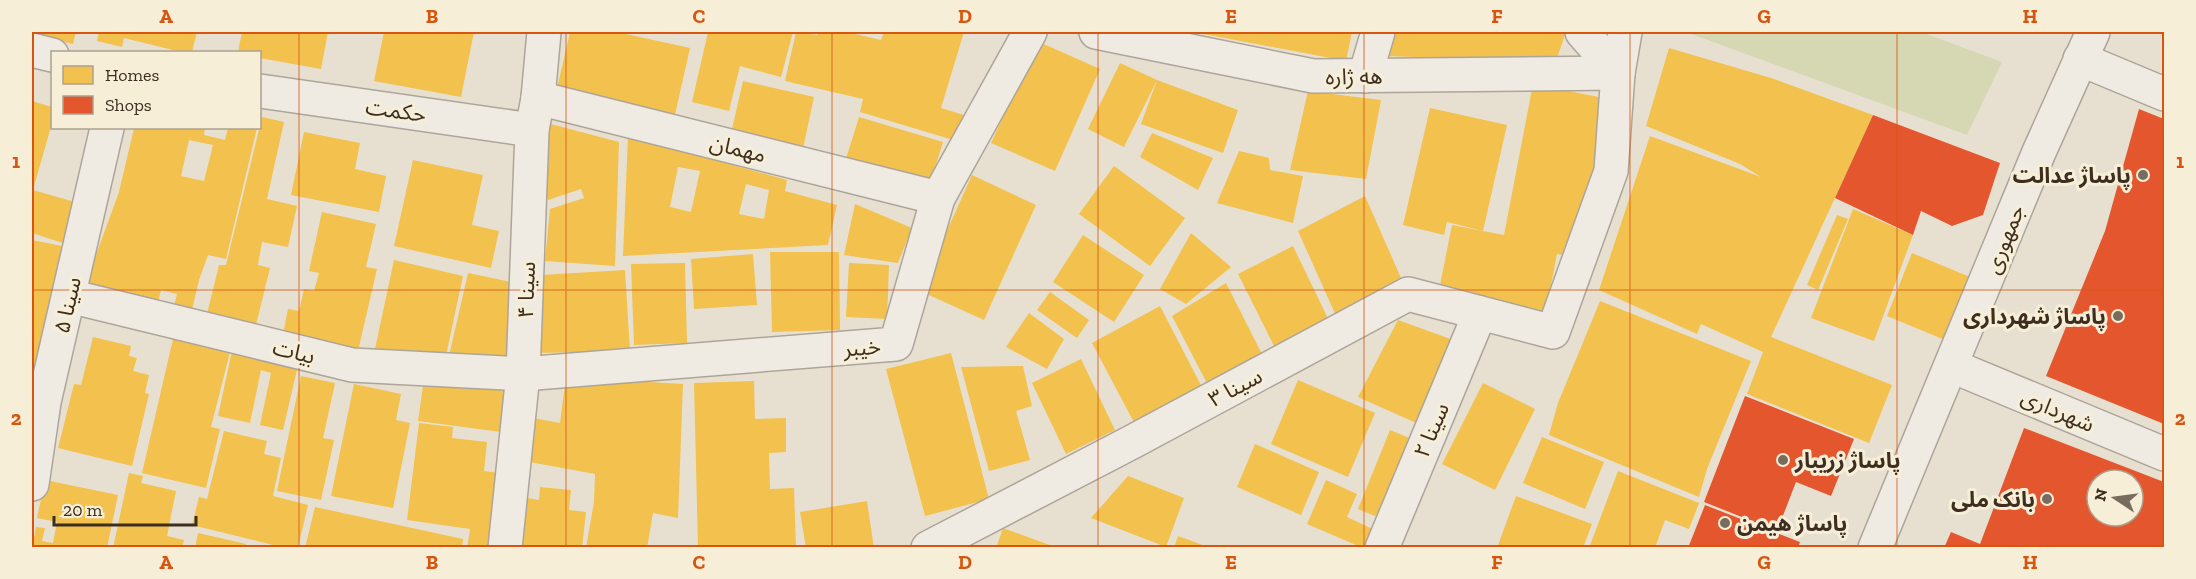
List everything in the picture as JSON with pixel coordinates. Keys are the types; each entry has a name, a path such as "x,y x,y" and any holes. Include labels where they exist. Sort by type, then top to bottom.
{"street":[{"name":"سینا ۴","path":"505,548 523,374 532,130 544,32"},
{"name":"خیبر","path":"523,374 896,344 938,198 1030,32"},
{"name":"هه ژاره","path":"1095,32 1313,76 1618,73"},
{"path":"1365,76 1378,32"},
{"path":"1582,32 1618,73"},
{"path":"1618,73 1625,32"},
{"path":"2087,45 2164,94"},
{"name":"جمهوری","path":"1875,548 2039,152 2087,45"},
{"path":"32,50 51,55"},
{"name":"سینا ۳","path":"928,548 1408,294 1553,332 1611,171 1618,73"},
{"name":"حکمت","path":"261,91 532,130"},
{"name":"مهمان","path":"537,98 938,198"},
{"name":"سینا ۵","path":"32,484 38,401 69,296 107,129"},
{"name":"بیات","path":"69,296 352,365 523,374"},
{"name":"سینا ۲","path":"1382,548 1480,313"},
{"name":"شهرداری","path":"1952,366 2164,454"}],"green space":[{"path":"1686,32 1921,32 2002,62 1967,135"}],"building: Homes":[{"path":"33,32 76,32 73,44 33,34"},
{"path":"99,32 197,32 192,51 177,51 124,38 122,47 97,41"},
{"path":"242,32 328,32 321,69 261,58 261,51 238,51"},
{"path":"384,32 474,32 461,97 374,81"},
{"path":"570,32 617,32 690,48 674,119 556,93"},
{"path":"708,32 793,32 781,77 740,66 729,111 692,102"},
{"path":"796,32 817,35 818,32 856,32 855,34 881,40 884,32 964,32 941,108 967,116 960,142 860,112 863,99 785,81"},
{"path":"1193,32 1352,32 1346,61"},
{"path":"1392,32 1561,32 1565,35 1556,61 1384,56"},
{"path":"1037,41 1100,69 1055,171 991,143"},
{"path":"1669,48 1771,78 1873,115 1771,337 1892,385 1869,443 1747,394 1763,352 1701,324 1697,334 1599,290 1650,136 1761,177 1740,164 1646,126"},
{"path":"1120,63 1157,80 1124,147 1088,129"},
{"path":"1157,80 1238,110 1223,153 1141,124"},
{"path":"743,81 814,97 801,158 729,142"},
{"path":"1533,84 1614,100 1577,257 1557,254 1546,311 1439,290 1452,225 1504,235"},
{"path":"1308,91 1381,100 1366,179 1290,170"},
{"path":"32,101 51,107 51,127 33,190 85,205 72,246 32,233"},
{"path":"1430,108 1507,125 1483,231 1447,222 1444,235 1403,225"},
{"path":"262,117 284,122 267,199 297,206 288,247 262,242 258,265 270,268 256,325 237,319 234,330 205,322 219,265 226,265 259,129 261,129"},
{"path":"859,117 943,142 928,190 844,165"},
{"path":"547,123 619,142 615,266 545,261 550,209 584,198 581,189 548,200 539,173"},
{"path":"134,129 205,129 204,135 225,140 228,129 257,129 226,259 208,255 199,280 189,322 171,318 177,294 161,290 155,314 85,297 96,255 119,192","holes":["189,140 213,145 204,181 181,176"]},
{"path":"304,132 360,143 355,169 386,176 379,212 291,195"},
{"path":"1152,133 1213,158 1198,190 1140,157"},
{"path":"628,136 787,180 785,191 837,205 828,245 623,256","holes":["678,167 700,171 691,212 670,207","746,184 769,190 764,219 739,214"]},
{"path":"1239,151 1269,158 1270,170 1303,176 1293,223 1217,203"},
{"path":"413,160 483,175 472,225 499,231 491,268 394,246"},
{"path":"1114,166 1185,218 1150,266 1079,214"},
{"path":"972,175 1036,205 984,320 920,291"},
{"path":"1365,196 1405,287 1337,318 1298,231"},
{"path":"855,204 912,228 898,263 844,255"},
{"path":"1853,209 1913,235 1874,341 1811,318"},
{"path":"322,212 376,224 366,267 377,269 358,351 283,334 288,309 299,311 304,289 314,291 319,273 309,271"},
{"path":"1837,215 1848,219 1818,290 1807,285"},
{"path":"1191,233 1231,267 1186,304 1160,289"},
{"path":"1083,235 1144,275 1114,322 1053,282"},
{"path":"32,240 72,248 32,390"},
{"path":"1293,246 1334,331 1280,358 1238,274"},
{"path":"770,252 839,252 840,330 772,332"},
{"path":"1912,253 1970,277 1945,340 1887,316"},
{"path":"753,254 757,305 694,309 691,259"},
{"path":"394,260 463,276 444,365 375,349"},
{"path":"685,263 687,343 634,345 631,264"},
{"path":"849,263 889,265 887,319 846,317"},
{"path":"625,270 630,351 535,353 541,275"},
{"path":"468,273 521,284 503,369 449,356"},
{"path":"1226,283 1266,362 1211,391 1172,316"},
{"path":"1050,292 1089,320 1077,338 1037,310"},
{"path":"1600,301 1751,361 1707,469 1699,497 1549,435 1558,403"},
{"path":"1160,306 1206,395 1138,430 1092,343"},
{"path":"1029,313 1064,339 1047,369 1006,347"},
{"path":"1398,320 1456,341 1423,426 1358,397"},
{"path":"93,337 131,346 129,356 137,358 133,371 149,375 145,393 149,394 132,466 58,448 74,384 81,385"},
{"path":"173,339 230,352 211,427 220,429 206,488 142,473"},
{"path":"233,346 299,361 283,430 260,425 271,373 261,370 250,423 218,416"},
{"path":"951,353 989,499 925,516 886,369"},
{"path":"1081,359 1115,430 1066,454 1032,383"},
{"path":"1023,366 1032,406 1016,411 1030,460 989,471 961,367"},
{"path":"425,372 507,383 501,432 418,421"},
{"path":"301,376 335,383 323,438 334,440 321,500 277,491"},
{"path":"566,377 683,384 678,518 653,513 647,548 586,548 594,502 595,474 524,461 533,418 560,423"},
{"path":"1298,380 1375,413 1348,477 1271,444"},
{"path":"754,381 755,419 786,418 786,452 769,453 770,489 794,488 796,548 698,548 694,383"},
{"path":"1483,383 1535,409 1495,490 1442,464"},
{"path":"354,384 401,394 396,420 410,423 393,508 331,496"},
{"path":"419,423 453,427 452,438 487,442 484,471 499,473 489,548 467,548 470,529 407,520"},
{"path":"1390,430 1419,442 1387,521 1358,509"},
{"path":"224,431 267,441 264,454 281,458 273,496 308,505 298,548 285,548 192,525 199,497 207,499"},
{"path":"1542,437 1604,462 1585,509 1523,483"},
{"path":"1255,444 1319,472 1301,515 1237,487"},
{"path":"1618,471 1699,503 1689,529 1665,520 1655,548 1589,548"},
{"path":"129,473 143,476 141,483 176,491 167,536 184,540 182,548 113,548"},
{"path":"1128,476 1184,498 1166,547 1091,518"},
{"path":"45,480 118,495 107,548 32,548 36,527 45,528 42,541 53,543 57,522 37,518"},
{"path":"1326,480 1357,494 1347,517 1379,532 1373,548 1363,548 1307,524"},
{"path":"540,487 571,490 569,510 586,512 582,548 516,548 522,497 539,500"},
{"path":"1516,496 1592,524 1583,548 1497,548"},
{"path":"867,501 874,548 806,548 800,512"},
{"path":"315,507 463,539 462,548 305,548"},
{"path":"1003,528 1055,547 1055,548 996,548"},
{"path":"198,533 246,544 245,548 195,548"},
{"path":"1178,536 1208,547 1208,548 1174,548"}],"building: Shops":[{"name":"پاساژ شهرداری","path":"2139,109 2164,119 2164,424 2046,376 2105,231"},
{"path":"1873,115 2000,163 1983,215 1952,226 1921,211 1913,235 1835,198"},
{"name":"پاساژ زریبار","path":"1745,396 1854,439 1831,496 1796,482 1777,531 1704,502"},
{"name":"بانک ملی","path":"2024,428 2128,468 2085,468 2085,528 2145,528 2145,475 2164,482 2164,548 1944,548 1951,532 1980,544"},
{"name":"پاساژ هیمن","path":"1705,505 1800,542 1798,548 1688,548"}],"place":[{"name":"پاساژ عدالت","path":"2143,175"},
{"name":"پاساژ شهرداری","path":"2118,316"},
{"name":"پاساژ زریبار","path":"1783,460"},
{"name":"بانک ملی","path":"2047,499"},
{"name":"پاساژ هیمن","path":"1725,523"}]}
